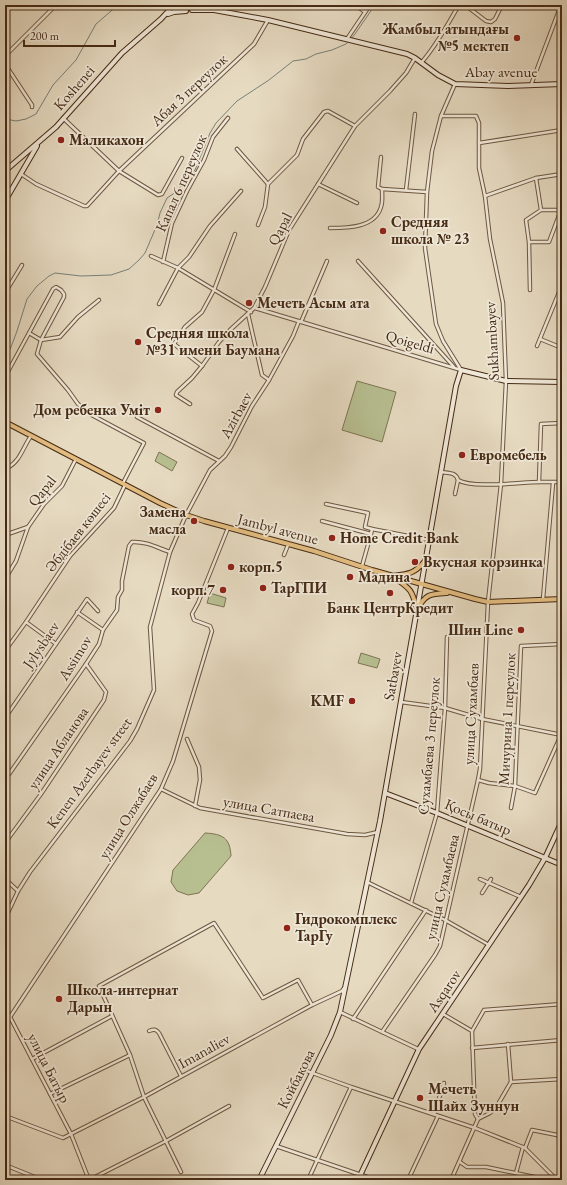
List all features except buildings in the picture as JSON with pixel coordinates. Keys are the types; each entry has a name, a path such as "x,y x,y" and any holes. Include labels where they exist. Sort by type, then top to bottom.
{"main road":[{"name":"Jambyl avenue","path":"5,422 186,515 314,551 362,567 451,593 488,602 562,599"},
{"path":"392,576 406,575 414,572 425,561"},
{"path":"392,576 411,590 417,610"},
{"path":"417,610 426,596 451,593"}],"street":[{"path":"5,56 56,5"},
{"path":"161,19 174,5"},
{"path":"179,5 186,11"},
{"path":"192,10 196,5"},
{"path":"202,5 214,10"},
{"path":"355,5 365,12"},
{"path":"346,39 370,5"},
{"path":"421,63 434,47 459,5"},
{"path":"465,5 486,21 491,22 495,19 502,5"},
{"path":"531,85 561,5"},
{"path":"161,19 174,12 214,10"},
{"name":"Abay avenue","path":"214,10 268,20 407,54 438,75 455,84 508,86 562,84"},
{"name":"Koshenei","path":"5,171 56,127 122,53 161,19"},
{"name":"Абая 3 переулок","path":"21,174 36,184 87,206 119,171 254,44 268,20"},
{"name":"Qapal","path":"190,404 176,394 202,366 219,342 254,308 265,287 289,230 355,126 406,73 415,58"},
{"path":"5,64 32,107"},
{"path":"455,84 441,116 432,151 426,192 424,248 436,324 461,370"},
{"path":"258,225 265,207 268,184 297,155 303,140 324,112 328,111 355,126"},
{"path":"406,190 415,114"},
{"name":"Sukhambayev","path":"441,116 476,116 480,123 479,168 485,196 490,240 503,303 506,381 501,484 488,602"},
{"path":"63,118 119,171 160,195 168,184 182,158"},
{"name":"Капал 6 переулок","path":"163,262 172,223 186,191 204,160 213,137 228,118"},
{"path":"479,143 562,130"},
{"path":"5,201 39,142"},
{"path":"238,149 268,184"},
{"path":"381,157 378,187 426,192"},
{"path":"485,196 536,178 562,174"},
{"path":"536,178 541,210"},
{"path":"318,184 357,203"},
{"path":"330,228 353,228 368,222 377,216 381,207 382,188"},
{"path":"159,304 178,268 189,257 210,226 241,191"},
{"path":"529,242 549,242 561,210 541,210 526,220 529,242 530,290"},
{"path":"202,366 174,344 185,328 202,312 214,290 235,234"},
{"path":"151,256 178,268 250,313 262,374 269,380"},
{"name":"Azirbaev","path":"186,515 210,470 225,456 231,447 252,406 269,380 294,336 327,261"},
{"path":"358,262 454,367"},
{"path":"5,293 22,265"},
{"path":"537,346 562,285"},
{"path":"5,377 56,287 61,290 64,297 41,340"},
{"path":"29,333 41,340 60,337 78,317 99,300"},
{"name":"Qoigeldi","path":"254,308 461,370 506,381 562,382"},
{"path":"540,339 562,348"},
{"name":"Әбдібаев көшесі","path":"5,651 70,556 114,508 144,443 98,418 78,404 37,354 41,340"},
{"name":"Satbayev","path":"346,985 378,832 456,386 461,370"},
{"path":"137,417 219,462"},
{"path":"540,482 541,424 562,423"},
{"path":"6,468 13,466 17,462 31,436"},
{"name":"Qapal","path":"5,579 16,561 28,527 44,504 62,486 76,459"},
{"path":"441,472 455,474 458,477 456,494"},
{"path":"458,480 469,483 501,484 562,482"},
{"path":"543,599 553,483"},
{"path":"326,504 368,513 365,527 429,540"},
{"name":"Kenen Azerbayev street","path":"5,919 18,891 30,872 130,741 137,729 154,690 150,627 170,552 186,515"},
{"path":"322,520 371,534"},
{"path":"5,535 28,527"},
{"name":"улица Олжабаев","path":"10,1017 161,789 172,761 212,631 210,626 194,620 192,614 198,603 228,528"},
{"path":"362,567 372,529"},
{"name":"Assimov","path":"5,780 86,664 98,644 103,630 117,610 118,597 122,590 122,581 129,546 132,542 138,542 150,544 170,552"},
{"path":"284,555 288,544"},
{"name":"Jylysbaev","path":"5,718 77,612 87,600 98,611"},
{"name":"улица Сухамбаев","path":"468,826 480,769 488,602"},
{"path":"77,612 103,630"},
{"path":"26,622 56,644"},
{"name":"Сухамбаева 3 переулок","path":"411,903 437,813 445,708 447,637"},
{"name":"Мичурина 1 переулок","path":"511,808 515,786 521,646 562,644"},
{"name":"улица Абланова","path":"5,843 42,794 104,700 106,692 86,664"},
{"path":"401,702 445,708 482,719 562,735 534,793 515,786 489,784 478,780"},
{"path":"187,739 199,767 200,780 195,806"},
{"name":"улица Сатпаева","path":"161,789 200,808 341,833 364,835 378,832"},
{"name":"Қосы батыр","path":"385,793 562,865"},
{"name":"Asqarov","path":"359,1178 419,1049 521,897 545,858 562,821"},
{"name":"улица Сухамбаева","path":"382,1032 438,951 468,826"},
{"path":"5,879 18,891"},
{"path":"480,879 521,897"},
{"path":"482,893 491,879"},
{"path":"367,882 426,910 489,945"},
{"path":"353,1019 426,910"},
{"path":"181,1172 144,1096 130,1055 99,986 214,923 263,998 298,980 312,1005"},
{"name":"Imanaliev","path":"70,1134 144,1096 312,1005 342,991 346,985"},
{"name":"Койбакова","path":"259,1180 331,1035 340,1012 346,985"},
{"path":"478,1119 475,1114 472,1031 484,1010 562,1004"},
{"path":"340,1012 419,1049"},
{"path":"5,1014 10,1017"},
{"path":"443,1014 472,1031"},
{"path":"32,1059 112,1016"},
{"name":"улица Батыр","path":"10,1017 70,1134 89,1180 166,1141"},
{"path":"149,1031 154,1029 157,1030 181,1076"},
{"path":"472,1048 562,1040"},
{"path":"451,1180 478,1119 490,1113 497,1106 511,1082 508,1044"},
{"path":"50,1094 130,1055"},
{"path":"307,1071 475,1128 524,1147 557,1180"},
{"path":"511,1082 562,1079"},
{"path":"434,1114 444,1083"},
{"path":"308,1180 351,1087"},
{"path":"166,1141 229,1106"},
{"path":"5,1116 63,1138 70,1134"},
{"path":"408,1180 438,1116"},
{"path":"516,1173 524,1147 532,1130 562,1136"},
{"path":"275,1146 317,1160 359,1178 376,1180"},
{"path":"460,1162 467,1167 486,1167 549,1180"},
{"path":"5,1165 42,1180"},
{"path":"521,1180 523,1175"}],"green space":[{"path":"357,381 396,392 382,442 342,430"},
{"path":"159,452 177,462 172,471 155,461"},
{"path":"210,593 226,598 224,607 207,603"},
{"path":"361,653 380,659 377,668 358,663"},
{"path":"205,833 217,834 224,838 229,845 231,856 199,893 188,895 177,891 171,882 173,870"}],"waterway":[{"path":"5,119 16,121 26,119 36,114 53,85 76,60 96,24 118,5"},
{"path":"351,39 375,5"},
{"path":"5,358 17,331 27,299 37,286 49,276 55,273 81,276 111,275 129,269 139,260 145,253 167,198 176,192 195,170 210,133 216,123 237,101 269,80 293,61 306,59 316,54 332,50 346,44 349,41"}],"place":[{"name":"Жамбыл атындағы №5 мектеп","path":"517,38"},
{"name":"Маликахон","path":"61,140"},
{"name":"Средняя школа № 23","path":"383,231"},
{"name":"Мечеть Асым ата","path":"249,303"},
{"name":"Средняя школа №31 имени Баумана","path":"138,342"},
{"name":"Дом ребенка Умiт","path":"158,410"},
{"name":"Евромебель","path":"462,455"},
{"name":"Замена масла","path":"194,521"},
{"name":"Home Credit Bank","path":"332,538"},
{"name":"Вкусная корзинка","path":"415,562"},
{"name":"корп.5","path":"231,567"},
{"name":"Мадина","path":"350,577"},
{"name":"ТарГПИ","path":"263,588"},
{"name":"корп.7","path":"223,590"},
{"name":"Банк ЦентрКредит","path":"390,593"},
{"name":"Шин Line","path":"521,630"},
{"name":"KMF","path":"352,701"},
{"name":"Гидрокомплекс ТарГу","path":"287,928"},
{"name":"Школа-интернат Дарын","path":"59,999"},
{"name":"Мечеть Шайх Зуннун","path":"420,1098"}]}
